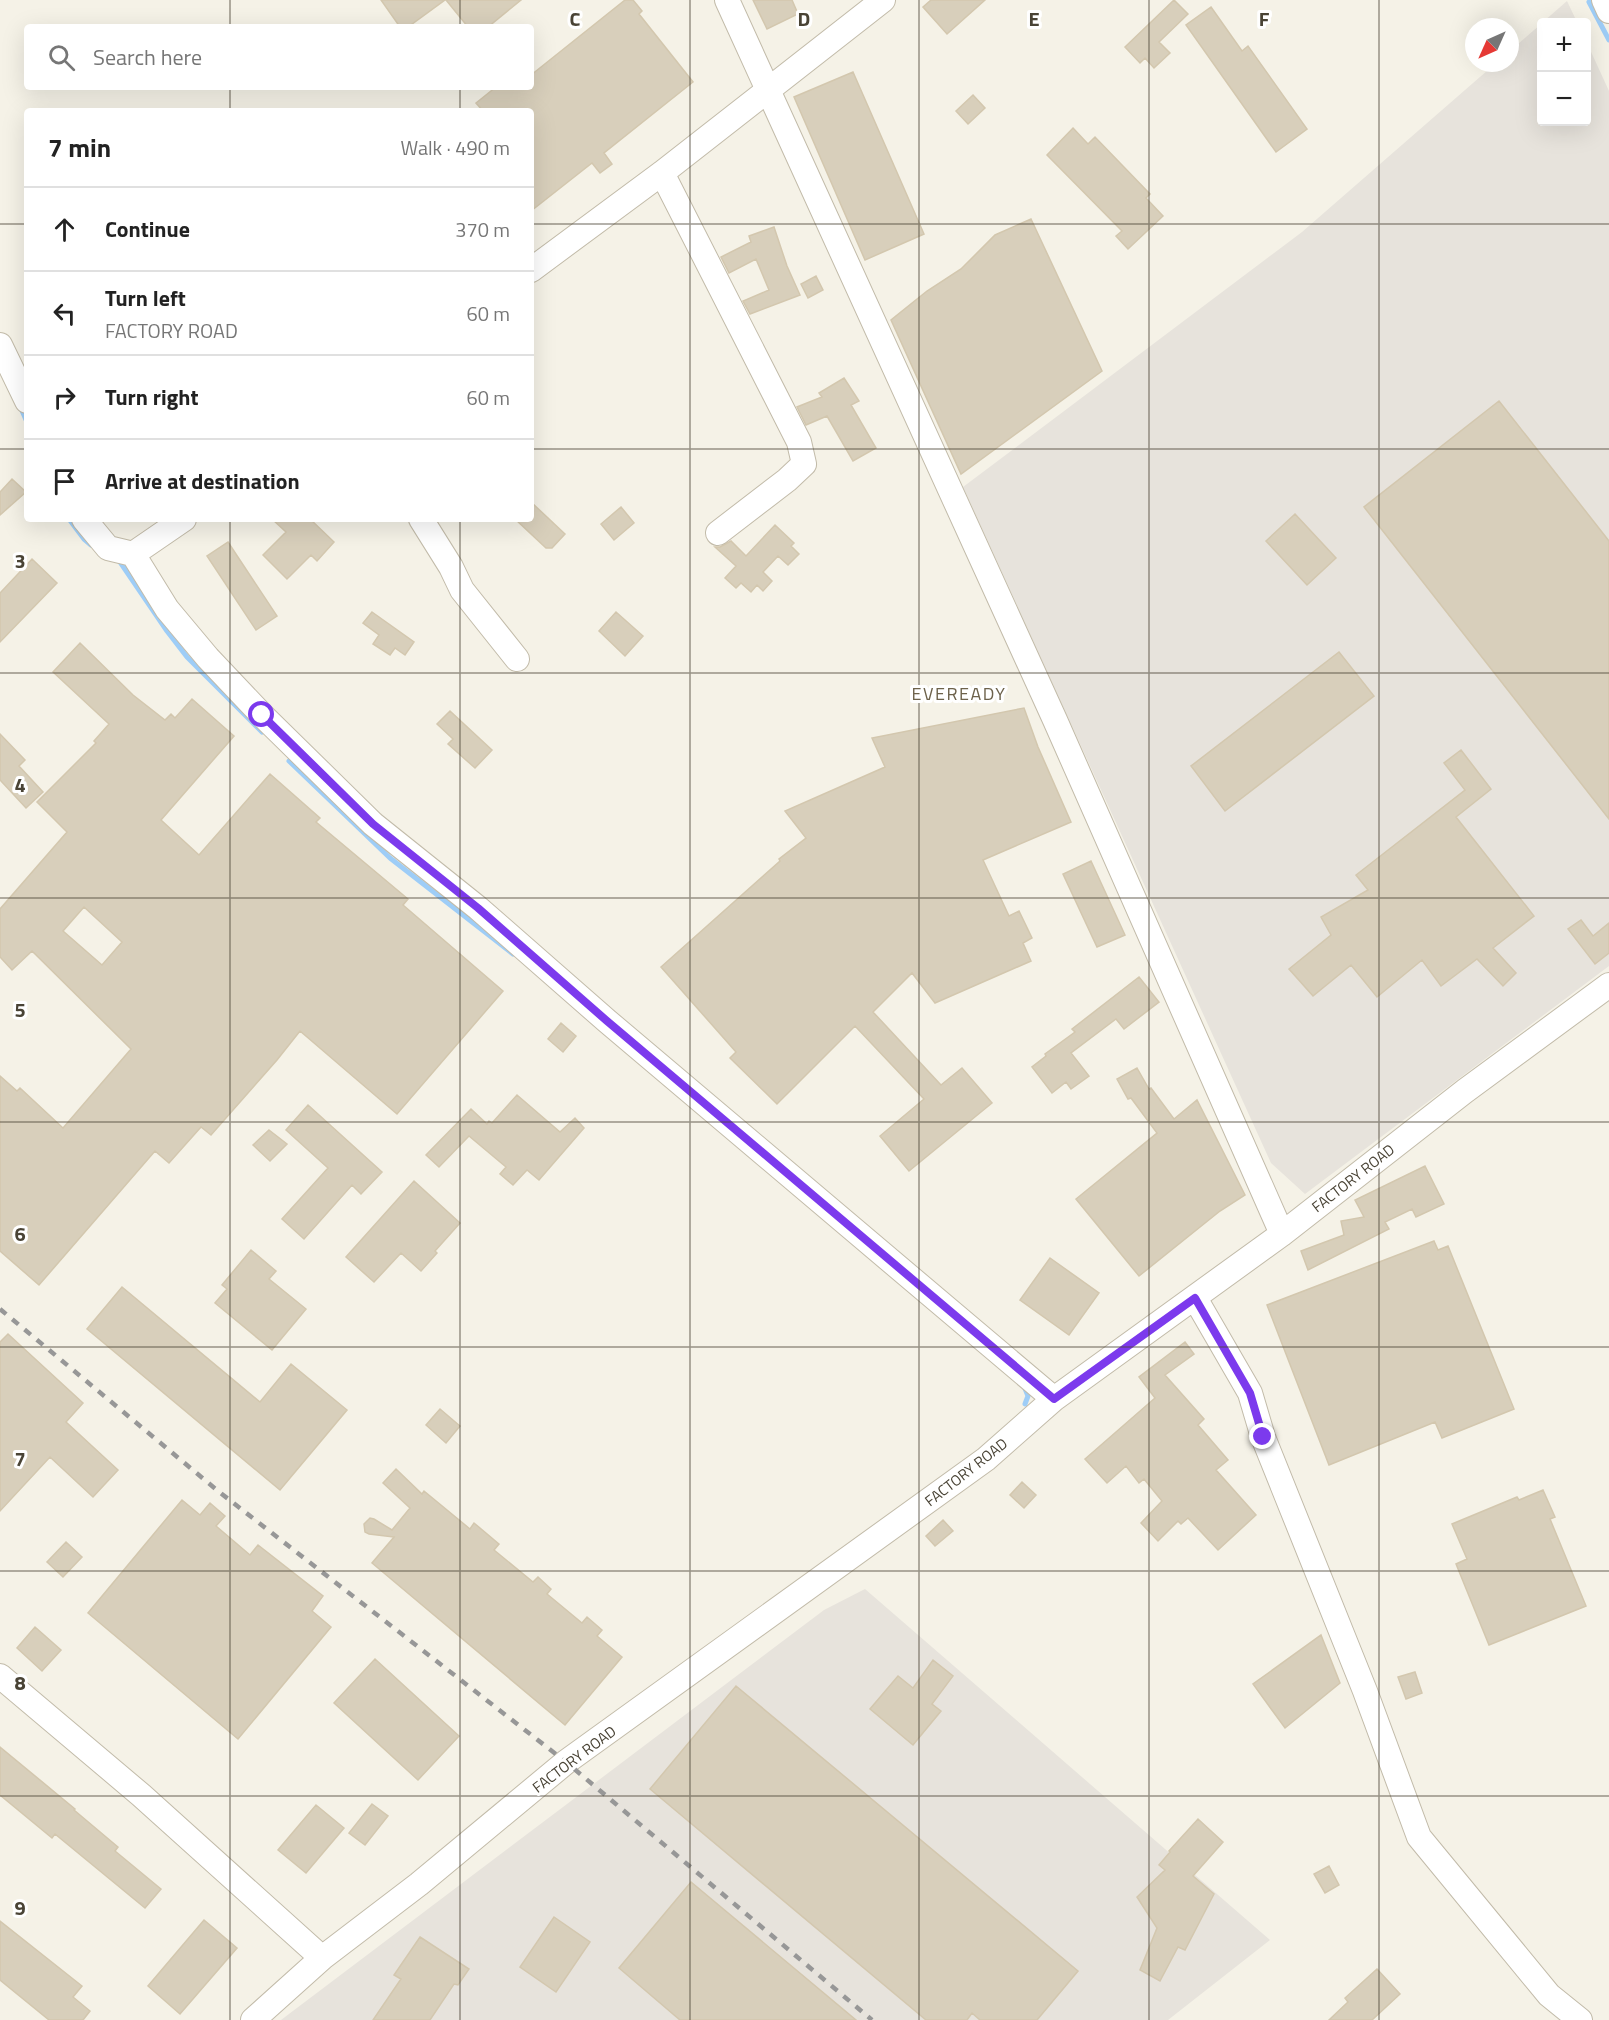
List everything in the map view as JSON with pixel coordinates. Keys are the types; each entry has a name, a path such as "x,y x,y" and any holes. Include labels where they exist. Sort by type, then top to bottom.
{"street":[{"path":"727,0 1051,709 1282,1234"},
{"path":"534,268 662,173 883,0"},
{"path":"1604,0 1609,11"},
{"path":"662,173 799,442 804,464 787,480 718,532"},
{"path":"0,345 24,395"},
{"path":"86,522 108,548 133,554 167,609 208,658 262,715 373,824 478,908 607,1021 1054,1399"},
{"path":"133,554 180,522"},
{"path":"423,522 451,567 462,590 517,659"},
{"name":"FACTORY ROAD","path":"253,2020 322,1958 419,1884 566,1762 986,1459 1054,1399 1282,1234 1465,1091 1609,984"},
{"path":"1195,1298 1250,1393 1263,1437 1365,1691 1419,1837 1549,1995 1580,2020"},
{"path":"0,1676 141,1795 322,1958"}],"shaded area":[{"path":"1567,1 1575,18 1548,18"},
{"path":"1537,27 1537,126 1591,126 1591,52 1609,91 1609,966 1305,1194 1271,1163 963,487 1302,232 1486,72 1519,72 1519,43"},
{"path":"865,1589 1270,1940 1168,2020 281,2020 824,1610"}],"building":[{"path":"381,0 445,0 412,24 398,24"},
{"path":"446,0 521,0 492,24 466,24"},
{"path":"625,0 633,0 642,11 639,14 693,82 604,153 612,164 600,173 592,163 534,209 534,108 480,108 476,103 492,90 534,90 534,73"},
{"path":"753,0 792,0 798,14 767,29"},
{"path":"931,0 985,0 947,34 923,7"},
{"path":"1174,0 1188,14 1159,42 1170,53 1154,68 1145,58 1140,63 1125,47"},
{"path":"1211,7 1242,51 1248,46 1307,129 1276,152 1186,25"},
{"path":"853,72 924,234 865,260 794,97"},
{"path":"973,95 985,108 968,124 956,111"},
{"path":"1073,128 1088,144 1095,137 1150,194 1146,198 1163,216 1128,249 1116,236 1122,231 1047,155"},
{"path":"1031,219 1102,371 961,474 891,320 927,291 961,269 995,235"},
{"path":"774,227 800,295 750,314 743,301 769,290 756,259 729,273 721,257 751,242 749,236"},
{"path":"816,276 823,290 808,298 801,284"},
{"path":"844,378 859,401 851,405 876,448 853,461 827,416 806,425 797,407 822,397 819,393"},
{"path":"1499,401 1609,541 1609,819 1364,507"},
{"path":"12,479 24,490 24,494 0,515 0,492"},
{"path":"534,505 565,534 552,548 546,548 518,522 534,522"},
{"path":"621,507 634,523 614,540 601,524"},
{"path":"1295,514 1336,558 1307,585 1266,541"},
{"path":"275,522 313,522 334,542 317,561 311,555 287,579 263,555 286,532"},
{"path":"775,525 794,543 791,546 799,554 788,565 778,556 763,572 772,581 763,591 757,585 751,592 741,583 736,588 725,578 736,566 715,547 731,541 746,556"},
{"path":"228,542 277,616 256,630 207,556"},
{"path":"32,559 57,583 0,642 0,593"},
{"path":"372,612 414,642 405,655 395,648 390,655 373,644 379,635 363,623"},
{"path":"616,612 643,636 625,656 599,631"},
{"path":"80,643 133,695 165,720 171,714 175,718 192,699 234,736 161,820 199,855 270,774 320,818 316,822 408,899 403,905 503,991 397,1114 300,1031 211,1135 201,1127 169,1163 155,1151 39,1285 0,1251 0,1076 17,1091 20,1088 63,1128 131,1049 32,951 12,970 0,957 0,909 67,832 37,802 96,743 94,741 109,724 53,672","holes":["84,907 122,942 102,965 63,931"]},
{"path":"1339,652 1374,696 1225,811 1191,766"},
{"path":"1024,708 1038,747 1071,822 983,860 1009,916 1019,911 1032,938 1023,943 1031,961 935,1003 912,973 873,1012 941,1085 962,1068 992,1103 909,1171 880,1136 924,1099 855,1026 777,1104 730,1058 736,1052 661,967 780,861 779,859 806,838 785,811 885,767 872,738"},
{"path":"450,711 492,750 475,768 448,744 453,739 437,724"},
{"path":"0,734 25,760 19,766 43,792 26,808 0,780"},
{"path":"1461,750 1491,789 1456,817 1534,916 1493,948 1516,973 1503,986 1477,959 1441,986 1422,960 1377,997 1351,965 1313,996 1289,969 1331,935 1321,917 1368,890 1356,875 1465,790 1444,763"},
{"path":"1091,861 1125,935 1097,947 1063,874"},
{"path":"1581,920 1593,936 1609,923 1609,953 1595,964 1568,929"},
{"path":"1139,977 1159,1002 1124,1029 1116,1019 1071,1053 1089,1076 1071,1089 1066,1082 1052,1093 1032,1067 1046,1056 1045,1054 1075,1032 1072,1029"},
{"path":"561,1023 576,1036 563,1052 548,1039"},
{"path":"1137,1068 1149,1089 1151,1088 1174,1119 1197,1100 1245,1195 1220,1211 1139,1276 1076,1199 1157,1133 1131,1098 1128,1099 1117,1079"},
{"path":"517,1095 560,1132 575,1118 584,1128 539,1180 527,1170 513,1185 500,1174 506,1167 469,1136 439,1167 426,1155 471,1109 487,1124 489,1121 492,1123"},
{"path":"308,1105 382,1172 361,1194 352,1185 304,1239 282,1219 328,1168 286,1130"},
{"path":"269,1130 287,1144 270,1161 253,1145"},
{"path":"1425,1166 1444,1204 1416,1217 1412,1209 1385,1222 1389,1229 1308,1270 1301,1251 1344,1235 1341,1221 1364,1217 1355,1200"},
{"path":"414,1181 460,1223 421,1271 401,1253 374,1282 346,1257"},
{"path":"1434,1241 1438,1250 1448,1246 1514,1409 1442,1438 1435,1422 1329,1465 1267,1305"},
{"path":"251,1250 276,1271 269,1279 306,1309 272,1350 215,1303 227,1289 222,1285"},
{"path":"1050,1258 1099,1293 1069,1335 1020,1300"},
{"path":"122,1287 260,1402 291,1364 347,1410 280,1490 87,1329"},
{"path":"8,1334 83,1403 66,1422 118,1470 93,1497 50,1457 0,1511 0,1342"},
{"path":"1185,1342 1194,1354 1165,1375 1204,1419 1198,1425 1228,1460 1216,1470 1256,1515 1218,1550 1188,1518 1181,1524 1178,1521 1158,1541 1141,1523 1162,1501 1144,1479 1139,1483 1126,1466 1107,1483 1085,1459 1155,1398 1139,1377"},
{"path":"440,1409 460,1426 446,1443 426,1425"},
{"path":"396,1469 422,1494 424,1491 470,1529 474,1523 499,1544 494,1550 533,1582 538,1577 551,1589 547,1594 582,1623 587,1617 602,1630 597,1636 622,1657 565,1725 372,1563 394,1537 369,1534 365,1532 364,1524 370,1518 392,1530 410,1508 383,1483"},
{"path":"1022,1482 1036,1495 1024,1508 1010,1495"},
{"path":"1543,1490 1555,1517 1550,1519 1586,1606 1489,1645 1456,1564 1467,1559 1452,1524 1517,1497 1519,1500"},
{"path":"182,1500 200,1515 210,1503 225,1516 216,1526 250,1555 258,1545 323,1596 312,1611 331,1627 238,1739 88,1613"},
{"path":"943,1520 953,1531 935,1546 926,1536"},
{"path":"66,1542 82,1557 63,1577 47,1562"},
{"path":"35,1627 61,1650 42,1671 17,1648"},
{"path":"1321,1635 1340,1683 1285,1728 1253,1684"},
{"path":"375,1659 459,1736 418,1780 334,1703"},
{"path":"933,1660 953,1676 932,1704 941,1711 913,1745 870,1709 898,1676 913,1688"},
{"path":"1415,1672 1422,1693 1406,1699 1398,1677"},
{"path":"736,1686 1078,1971 1037,2020 980,2020 972,2013 967,2020 926,2020 650,1789"},
{"path":"0,1747 75,1809 118,1847 115,1851 161,1889 145,1908 55,1834 52,1838 0,1795"},
{"path":"372,1804 388,1816 365,1845 349,1833"},
{"path":"316,1805 344,1828 306,1873 278,1850"},
{"path":"1198,1819 1223,1842 1193,1876 1214,1894 1185,1950 1178,1947 1160,1981 1140,1970 1157,1928 1137,1897 1165,1870 1159,1865"},
{"path":"1329,1866 1339,1885 1325,1893 1314,1874"},
{"path":"691,1882 856,2020 680,2020 619,1968"},
{"path":"554,1917 590,1942 556,1992 520,1967"},
{"path":"204,1920 237,1948 180,2014 148,1986"},
{"path":"0,1921 82,1986 73,1997 90,2011 83,2020 49,2020 0,1980"},
{"path":"420,1937 469,1969 458,1985 454,1984 430,2020 373,2020 401,1979 394,1975"},
{"path":"1377,1969 1400,1994 1372,2020 1329,2020 1348,2002 1345,1998"}],"waterway":[{"path":"1589,2 1609,40"},
{"path":"20,406 24,415"},
{"path":"71,522 91,545"},
{"path":"118,559 187,657 262,732"},
{"path":"289,761 390,858 513,954"},
{"path":"1024,1386 1028,1396 1025,1404"}],"railway":[{"path":"0,1309 218,1491 566,1762 872,2020"}],"district":[{"name":"EVEREADY","path":"959,693"}],"route":[{"path":"262,715 373,824 478,908 607,1021 1054,1399 1195,1298 1250,1393 1263,1437"}]}
